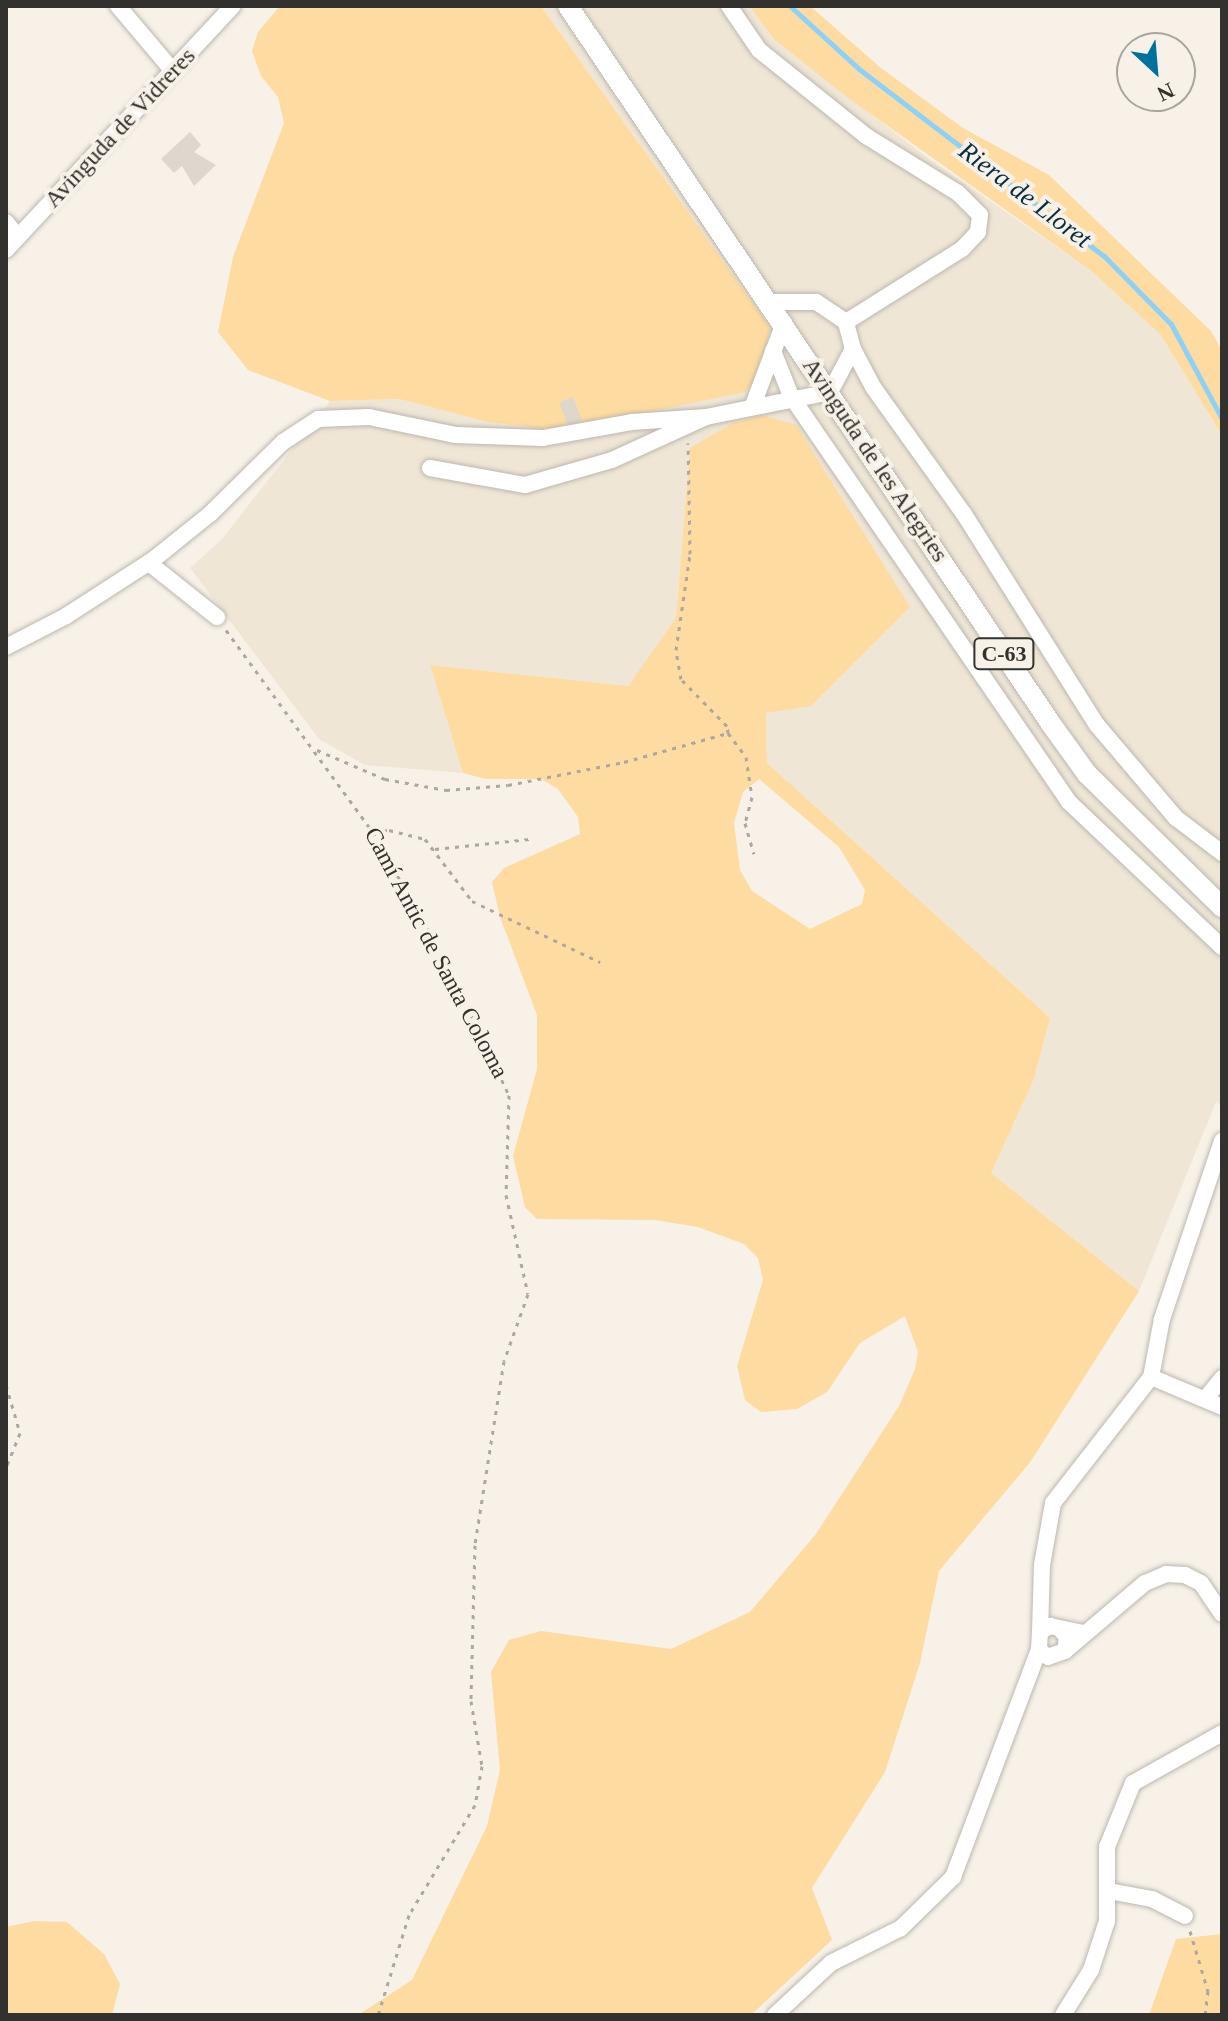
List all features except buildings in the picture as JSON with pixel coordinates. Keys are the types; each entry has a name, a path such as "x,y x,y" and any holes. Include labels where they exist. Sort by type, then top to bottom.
{"main road":[{"name":"Avinguda de les Alegries","path":"568,6 1087,774 1215,894 1222,907"}],"street":[{"path":"118,6 173,71"},
{"name":"Avinguda de Vidreres","path":"6,250 233,6"},
{"path":"729,6 759,50 866,136 958,193 980,215 978,232 962,249 846,322"},
{"path":"6,222 18,237"},
{"path":"769,302 808,300 846,322 853,349 873,387 964,514 1097,725 1176,818 1222,853"},
{"path":"753,405 784,323"},
{"path":"430,468 525,485 612,460 706,417 791,396 830,392 853,349"},
{"path":"773,351 791,396 1069,802 1222,947"},
{"path":"6,647 66,616 149,563 210,514 283,442 318,419 369,417 456,435 543,438 632,422 706,417"},
{"path":"149,563 217,617"},
{"path":"775,2015 831,1963 901,1928 953,1877 1027,1677 1043,1654 1050,1629 1043,1609 1042,1565 1053,1503 1151,1377 1162,1319 1222,1141"},
{"path":"1151,1377 1222,1407"},
{"path":"1206,1398 1222,1378"},
{"path":"1043,1654 1065,1651 1082,1633 1145,1583 1166,1574 1185,1575 1201,1583 1222,1614"},
{"path":"1050,1629 1082,1633"},
{"path":"1050,1629 1067,1637 1065,1651"},
{"path":"1063,2015 1091,1970 1107,1921 1107,1847 1133,1783 1222,1733"},
{"path":"1109,1891 1152,1899 1185,1916"}],"path":[{"path":"684,426 690,554 676,650 681,679 727,726 728,733 746,757 752,797 745,823 754,854"},
{"name":"Camí Antic de Santa Coloma","path":"217,617 317,750 373,832 446,962 509,1095 506,1195 528,1294 504,1361 475,1545 471,1701 482,1766 475,1805 409,1915 378,2015"},
{"path":"317,750 385,779 446,790 508,785 609,765 728,733"},
{"path":"373,832 389,830 425,839 472,901 600,962"},
{"path":"435,849 529,839"},
{"path":"6,1385 20,1433 6,1467"},
{"path":"1185,1916 1208,1991 1205,2015"}],"shaded area":[{"path":"280,6 541,6 770,327 760,373 745,392 558,431 488,422 399,399 330,401 248,370 218,332 233,257 284,123 278,97 261,76 252,51 258,32"},
{"path":"541,6 749,6 774,39 928,158 1090,270 1161,335 1222,435 1222,1106 1216,1102 1139,1291 991,1173 1034,1079 1050,1018 767,763 766,713 690,448 676,618 628,686 430,665 463,773 365,765 319,739 190,568 222,539 330,401 399,399 488,422 558,431 770,327"},
{"path":"749,6 810,6 881,68 963,128 1049,175 1211,331 1222,351 1222,435 1161,335 1090,270 847,97 774,39"},
{"path":"761,415 796,425 910,607 811,706 766,713 767,763 1050,1018 1034,1079 991,1173 1139,1291 1031,1461 939,1571 920,1663 885,1772 812,1888 832,1940 751,2015 358,2015 412,1980 487,1826 500,1770 491,1672 509,1640 541,1631 671,1649 750,1612 816,1534 899,1406 915,1369 918,1352 905,1316 860,1343 827,1392 797,1409 761,1412 745,1400 737,1366 763,1280 758,1258 744,1244 698,1227 655,1220 537,1219 525,1207 513,1156 537,1069 537,1015 500,917 492,882 504,868 580,834 578,817 558,789 541,779 486,779 463,773 430,665 628,686 676,618 690,448 733,423","holes":["759,779 839,847 865,890 862,904 810,929 752,891 740,870 734,823 743,792"]},
{"path":"34,1921 67,1922 104,1954 120,1984 112,2015 6,2015 6,1927"},
{"path":"1222,1934 1222,2015 1149,2015 1176,1939"}],"waterway":[{"name":"Riera de Lloret","path":"790,6 859,69 1104,256 1171,324 1222,419"}]}
